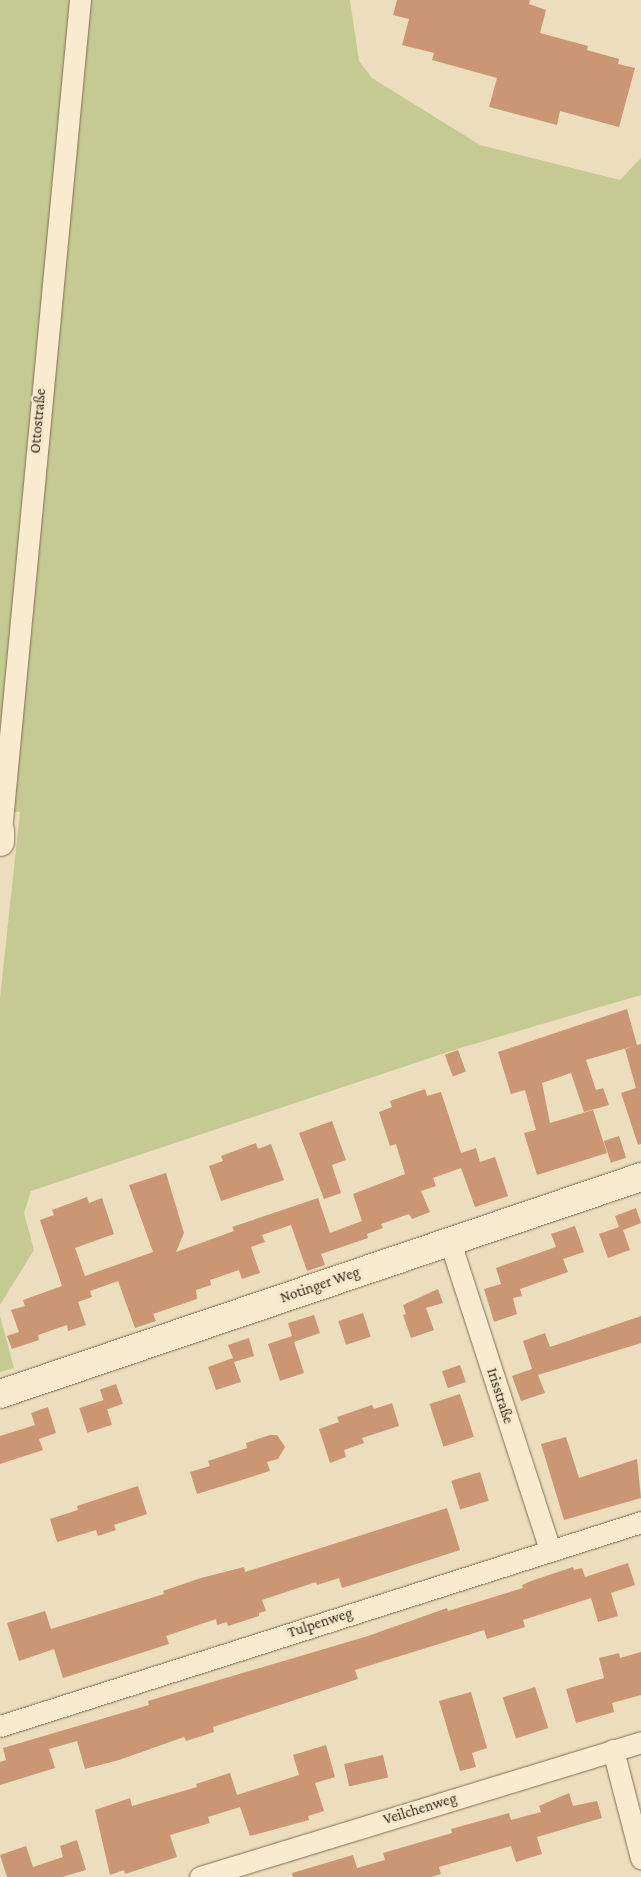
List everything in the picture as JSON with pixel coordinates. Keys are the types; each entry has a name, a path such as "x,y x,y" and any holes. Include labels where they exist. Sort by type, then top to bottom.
{"street":[{"name":"Ottostraße","path":"0,835 80,0"},
{"name":"Notinger Weg","path":"0,1394 641,1177"},
{"name":"Irisstraße","path":"450,1242 550,1550"},
{"name":"Tulpenweg","path":"0,1726 641,1522"},
{"name":"Veilchenweg","path":"200,1877 641,1742"},
{"path":"613,1750 641,1858"}],"green space":[{"path":"0,0 350,0 359,61 372,78 480,145 620,180 641,158 641,995 457,1049 31,1191 24,1213 34,1250 0,1305 0,998 20,812 0,811"},
{"path":"0,1316 14,1368 0,1372"}],"building":[{"path":"397,0 530,0 529,4 546,10 540,33 588,46 587,50 619,59 618,64 635,68 619,127 560,111 557,125 489,107 497,78 432,60 434,53 402,45 409,19 393,15"},
{"path":"627,1009 637,1045 586,1060 596,1090 603,1088 609,1105 584,1112 571,1073 542,1083 550,1123 593,1110 607,1153 537,1175 524,1133 536,1130 525,1090 511,1094 498,1052"},
{"path":"641,1044 641,1144 638,1145 621,1093 636,1088 625,1049"},
{"path":"458,1050 466,1072 453,1076 445,1055"},
{"path":"425,1089 427,1096 441,1092 461,1153 476,1148 480,1162 495,1157 508,1196 475,1207 461,1168 433,1178 436,1186 421,1191 430,1212 412,1219 409,1214 381,1224 383,1228 367,1234 368,1238 321,1254 325,1265 307,1271 291,1225 262,1235 265,1242 251,1247 260,1273 242,1279 239,1270 210,1280 211,1285 196,1290 197,1299 153,1314 156,1321 135,1328 118,1281 90,1291 92,1297 78,1302 86,1325 68,1331 67,1325 38,1335 39,1340 12,1349 7,1336 19,1332 11,1310 25,1306 23,1300 62,1286 40,1220 54,1215 52,1210 87,1197 89,1203 102,1198 114,1234 75,1248 85,1276 153,1252 129,1185 166,1173 184,1233 176,1252 234,1231 232,1227 318,1198 330,1233 362,1221 353,1194 405,1174 396,1144 390,1146 379,1112 392,1107 390,1101"},
{"path":"332,1121 346,1160 332,1165 341,1193 324,1199 299,1133"},
{"path":"619,1136 626,1158 611,1163 604,1141"},
{"path":"256,1143 258,1149 271,1144 284,1180 221,1201 209,1166 223,1161 221,1156"},
{"path":"636,1208 641,1223 623,1230 630,1250 608,1258 599,1234 619,1227 615,1216"},
{"path":"575,1226 584,1252 563,1259 568,1272 520,1289 522,1296 513,1298 517,1314 494,1322 484,1289 501,1284 496,1268 556,1247 551,1234"},
{"path":"438,1289 443,1303 426,1308 434,1330 411,1338 403,1315 406,1314 403,1305"},
{"path":"363,1313 371,1337 346,1345 338,1321"},
{"path":"314,1315 320,1333 294,1342 304,1373 280,1381 268,1344 292,1336 288,1323"},
{"path":"641,1316 641,1343 538,1375 545,1393 521,1401 512,1376 532,1369 523,1341 545,1333 550,1347"},
{"path":"249,1338 254,1356 234,1362 241,1382 216,1390 208,1367 233,1358 228,1345"},
{"path":"460,1365 466,1382 448,1388 442,1371"},
{"path":"116,1384 123,1404 107,1409 100,1390"},
{"path":"460,1394 474,1437 443,1447 430,1404"},
{"path":"104,1400 112,1425 87,1433 79,1408"},
{"path":"392,1403 399,1426 362,1438 364,1443 344,1450 346,1457 330,1463 319,1429 339,1422 337,1417 372,1405 374,1409"},
{"path":"48,1407 56,1433 39,1439 43,1450 0,1464 0,1436 35,1425 31,1413"},
{"path":"270,1435 277,1435 285,1447 278,1459 267,1462 270,1471 197,1494 190,1472 210,1466 208,1461 247,1448 246,1443"},
{"path":"566,1437 579,1478 637,1459 641,1498 564,1520 541,1444"},
{"path":"480,1472 489,1501 460,1509 451,1481"},
{"path":"138,1486 147,1514 114,1525 116,1530 98,1536 96,1530 57,1542 50,1519 78,1510 77,1506"},
{"path":"447,1508 460,1550 342,1588 339,1578 317,1585 316,1582 262,1600 266,1611 259,1613 259,1616 228,1626 227,1622 217,1625 216,1619 166,1636 169,1644 63,1678 54,1649 19,1661 7,1623 45,1611 51,1629 164,1594 163,1591 201,1578 244,1567 245,1572"},
{"path":"628,1563 635,1585 611,1593 618,1616 598,1622 591,1598 523,1620 525,1627 487,1639 484,1630 355,1670 358,1679 213,1727 214,1732 186,1741 184,1737 119,1760 85,1769 77,1741 49,1749 55,1768 0,1785 0,1762 6,1760 3,1748 149,1705 148,1701 368,1636 447,1608 448,1611 523,1588 522,1585 531,1581 573,1567 574,1570 582,1568 585,1577"},
{"path":"641,1652 641,1695 612,1703 614,1712 576,1723 566,1689 604,1678 599,1658 619,1653 620,1658"},
{"path":"535,1687 548,1728 516,1738 503,1698"},
{"path":"471,1692 487,1748 472,1753 476,1767 460,1771 439,1701"},
{"path":"326,1745 335,1777 315,1783 324,1811 308,1816 309,1820 250,1836 240,1807 208,1817 210,1823 170,1835 177,1857 125,1874 124,1870 110,1875 95,1810 130,1798 132,1806 197,1787 196,1784 230,1773 237,1795 299,1775 293,1755"},
{"path":"383,1755 388,1777 349,1786 344,1764"},
{"path":"569,1793 573,1806 597,1801 602,1818 537,1837 542,1854 516,1862 511,1846 439,1867 441,1874 431,1877 293,1877 292,1873 353,1855 357,1868 385,1860 383,1853 452,1833 451,1829 509,1813 511,1820 541,1812 539,1806"},
{"path":"77,1840 86,1870 62,1877 7,1877 0,1855 26,1846 33,1867 63,1857 60,1846"}]}
